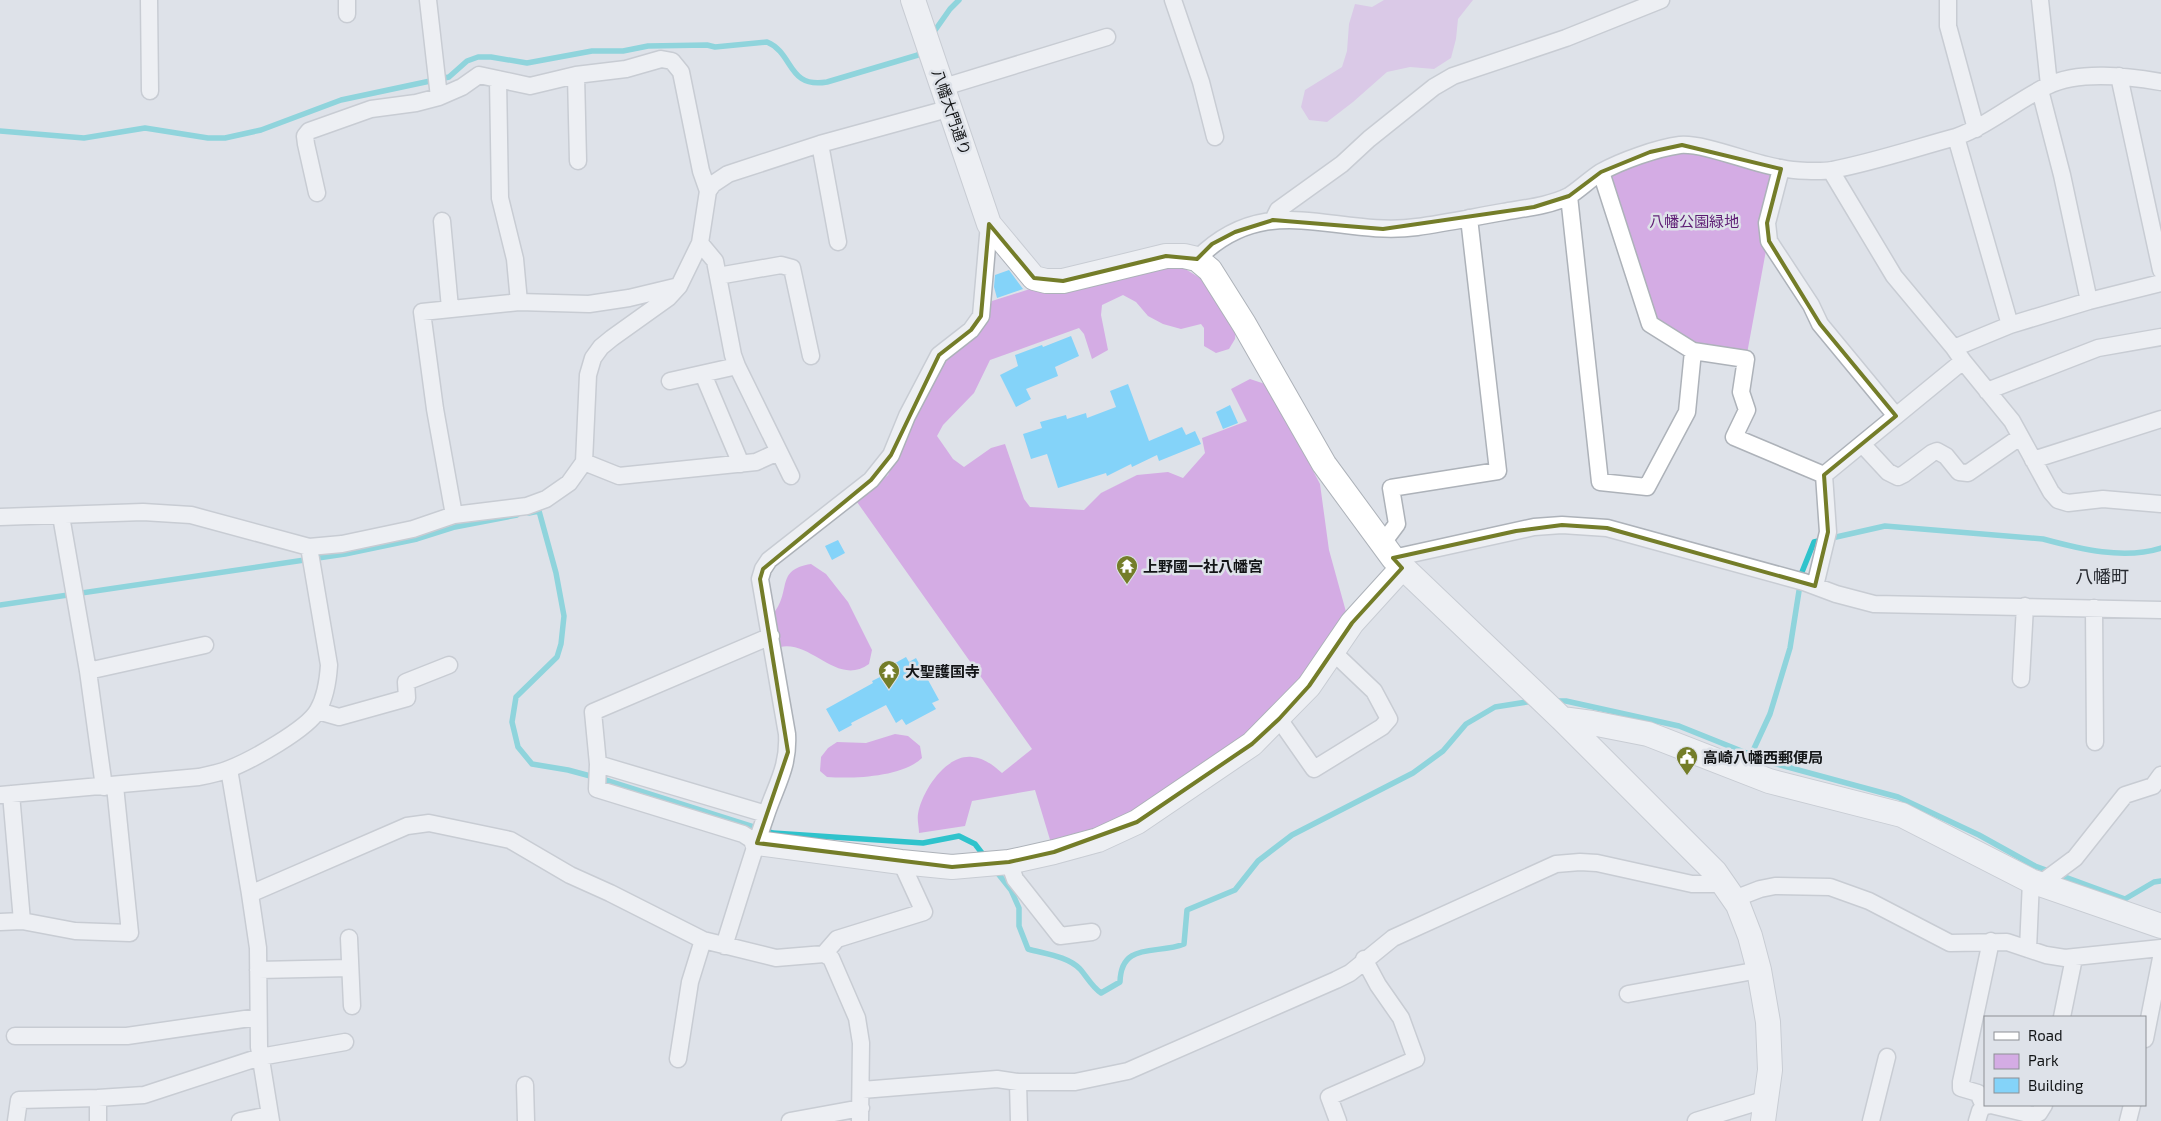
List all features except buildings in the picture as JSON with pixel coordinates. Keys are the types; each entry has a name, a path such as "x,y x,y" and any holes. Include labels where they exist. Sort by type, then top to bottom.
{"street":[{"path":"149,0 150,91"},
{"path":"428,0 439,97"},
{"name":"八幡大門通り","path":"913,0 948,97 989,224"},
{"path":"1173,0 1201,82 1215,137"},
{"path":"1273,220 1278,210 1342,164 1370,138 1434,87 1453,76 1566,38 1660,0"},
{"path":"1948,0 1948,26 1976,129"},
{"path":"2040,0 2044,88 2089,302"},
{"path":"0,517 143,512 191,515 309,547 342,544 404,531 454,515 527,506 546,499 569,483 584,462 588,375 593,358 606,342 668,298 679,286 700,243 708,191 713,184 728,174 820,144 1107,37"},
{"path":"317,193 306,144 305,136 309,131 371,109 416,103 439,97 462,87 479,75 530,86 576,75 626,69 661,59 677,65 681,72 701,170 708,191"},
{"path":"576,75 578,161"},
{"path":"1197,259 1212,244 1235,232 1261,222 1273,220 1325,222 1383,229 1415,227 1534,207 1569,196 1601,172 1650,152 1682,145 1698,146 1781,168 1830,170 1956,137 1976,129 2044,88 2078,78 2119,76 2161,82"},
{"path":"2119,76 2156,215 2161,270"},
{"path":"498,79 500,198 515,259 519,302"},
{"path":"1956,137 2010,325"},
{"path":"820,144 838,242"},
{"path":"1781,168 1767,223 1769,240 1811,305 1820,324 1896,416"},
{"path":"1830,170 1894,276 2012,421 2051,492 2058,500 2068,503 2103,499 2161,504"},
{"path":"1601,172 1650,324 1693,351 1746,359 1741,392 1747,410 1734,438 1824,475"},
{"path":"1569,196 1600,482 1646,487 1687,412 1693,351"},
{"path":"771,636 593,712 598,764 597,789 744,834 758,842 901,862 952,866 1009,862 1054,852 1098,840 1137,822 1252,744 1279,719 1309,686 1352,624 1392,557 1397,524 1391,488 1498,471 1469,218"},
{"path":"442,220 450,308"},
{"path":"989,224 1034,278 1046,281 1063,281 1166,256 1184,256 1197,259 1210,270 1244,324 1324,464 1392,557 1562,720 1715,872 1738,905 1750,936 1759,970 1768,1022 1770,1070 1765,1110 1696,1121"},
{"path":"724,946 766,814 784,772 788,752 771,636 760,579 763,569 769,560 871,480 891,455 907,416 939,355 970,330 981,316 989,224"},
{"path":"700,243 715,261 733,355 737,366 790,476"},
{"path":"718,276 781,264 792,268 811,356"},
{"path":"1824,475 1896,416 1959,355 2010,325 2161,283"},
{"path":"454,515 435,410 422,312 519,302 589,304 629,298 679,286"},
{"path":"1987,391 2098,348 2161,337"},
{"path":"670,381 737,366"},
{"path":"703,374 741,464"},
{"path":"2033,460 2161,419"},
{"path":"1862,444 1888,472 1898,476 1904,474 1937,451 1946,456 1959,472 1968,474 2020,437"},
{"path":"584,462 619,476 756,462 778,452"},
{"path":"1815,586 1828,532 1824,475"},
{"path":"0,922 22,921 75,931 130,933 110,787 61,516"},
{"path":"1392,557 1516,530 1562,525 1616,530 1874,604 2161,610"},
{"path":"22,921 5,795 110,787 199,777 229,769 276,744 306,724 318,711 328,683 330,665 309,547"},
{"path":"2021,679 2025,606"},
{"path":"2094,608 2095,742"},
{"path":"88,671 205,645"},
{"path":"1279,719 1314,769 1382,727 1390,719 1374,692 1333,652"},
{"path":"318,711 339,716 407,698 406,682 450,665"},
{"path":"1562,720 1592,723 1648,734 1769,781 1902,816 2036,882 2161,926"},
{"path":"598,764 766,814"},
{"path":"229,769 258,948 260,1057 270,1118 240,1121"},
{"path":"2036,882 2074,858 2126,795 2153,786 2161,775"},
{"path":"250,894 407,826 428,823 510,840 570,875 703,940 776,958 824,954 831,958 857,1018 862,1043 860,1114 790,1121"},
{"path":"824,954 837,939 924,912 901,862"},
{"path":"1009,862 1015,879 1060,936 1092,932"},
{"path":"862,1090 997,1079 1018,1082 1075,1082 1128,1071 1336,980 1350,973 1364,959 1393,938 1556,864 1596,863 1728,892 1775,886 1830,887 1868,901 1950,943 2007,942 2056,958 2074,958 2161,948"},
{"path":"2028,949 2036,882"},
{"path":"349,938 352,1006"},
{"path":"678,1059 690,982 703,940"},
{"path":"1978,1121 1980,1111 1984,1106 1978,1093 1961,1088 1961,1082 1991,941"},
{"path":"2062,1016 2074,958"},
{"path":"2146,1034 2161,958"},
{"path":"1338,1121 1329,1097 1416,1059 1401,1018 1364,959"},
{"path":"258,970 350,968"},
{"path":"1628,994 1759,970"},
{"path":"15,1036 127,1036 258,1017"},
{"path":"16,1121 19,1100 144,1095 260,1057 345,1042"},
{"path":"1871,1121 1887,1057"},
{"path":"1018,1082 1019,1121"},
{"path":"525,1085 526,1121"},
{"path":"98,1098 98,1121"},
{"path":"1995,1106 2033,1115 2039,1113 2043,1106"},
{"path":"2128,1121 2132,1106"}],"highlighted area":[{"path":"1682,145 1781,169 1767,223 1769,241 1820,324 1896,416 1824,475 1828,532 1815,586 1607,528 1562,525 1516,531 1393,558 1402,568 1352,623 1309,686 1279,719 1252,744 1137,822 1054,852 1009,862 952,867 757,843 788,752 760,579 763,569 871,480 891,455 939,355 971,330 981,316 989,224 1034,278 1063,281 1166,256 1197,259 1212,244 1235,232 1273,220 1383,229 1534,207 1569,196 1601,172 1650,152"}],"green space":[{"path":"1384,0 1473,0 1458,19 1456,39 1451,58 1434,69 1410,67 1387,72 1327,122 1309,120 1301,107 1305,90 1342,67 1347,51 1349,24 1355,4 1372,7"},
{"name":"八幡公園緑地","path":"1665,148 1781,169 1746,359 1693,351 1650,324 1601,172"},
{"name":"上野國一社八幡宮","path":"1182,267 1200,278 1236,327 1235,339 1229,349 1216,353 1204,346 1204,328 1201,324 1181,329 1163,324 1148,316 1136,302 1123,295 1102,305 1101,315 1108,350 1092,359 1084,334 1079,328 990,360 974,393 943,425 937,436 953,459 964,467 991,448 1005,444 1024,499 1030,507 1084,510 1101,493 1137,475 1168,472 1183,478 1205,453 1202,438 1247,421 1231,389 1250,379 1268,385 1320,484 1329,550 1348,619 1301,682 1247,738 1133,815 1092,832 1051,843 1035,790 972,801 965,826 919,833 918,816 924,795 937,776 953,761 972,757 988,762 1002,773 1032,749 857,502 888,475 914,418 941,367 985,319 992,301 1030,289 1063,292 1167,268"},
{"path":"811,564 826,574 848,602 872,650 869,664 857,670 846,670 835,667 803,650 792,647 780,647 774,613 788,576 800,567"},
{"path":"895,734 908,736 920,746 922,758 903,769 864,777 827,777 820,771 821,757 828,748 837,742 866,743"}],"waterway":[{"path":"931,36 950,9 959,0"},
{"path":"0,131 84,138 145,128 208,138 225,138 261,130 341,100 449,77 467,61 478,57 491,57 527,63 592,51 623,51 648,46 707,45 715,47 767,42 776,47 798,75 814,83 827,82 918,55 922,50"},
{"path":"529,513 539,511 556,573 564,616 561,644 557,657 516,697 512,722 518,747 532,764 568,770 609,781 773,833 923,843 959,836 975,844 985,857"},
{"path":"0,605 345,554 417,539 455,527 517,515"},
{"path":"1751,755 1770,714 1790,648 1802,572 1814,542 1885,526 2043,539 2102,552 2132,553 2161,548"},
{"path":"996,871 1011,890 1019,908 1019,926 1028,949 1069,961 1080,969 1101,993 1120,982 1122,969 1127,960 1134,955 1184,944 1187,910 1235,890 1258,861 1292,835 1413,773 1443,751 1466,724 1495,707 1533,701"},
{"path":"1554,701 1566,701 1679,726 1769,762 1898,797 1979,835 2035,866 2125,899 2154,882 2161,881"}],"place":[{"name":"上野國一社八幡宮","path":"1127,585"},
{"name":"大聖護国寺","path":"889,690"},
{"name":"高崎八幡西郵便局","path":"1687,776"}],"district":[{"name":"八幡町","path":"2102,576"}]}
